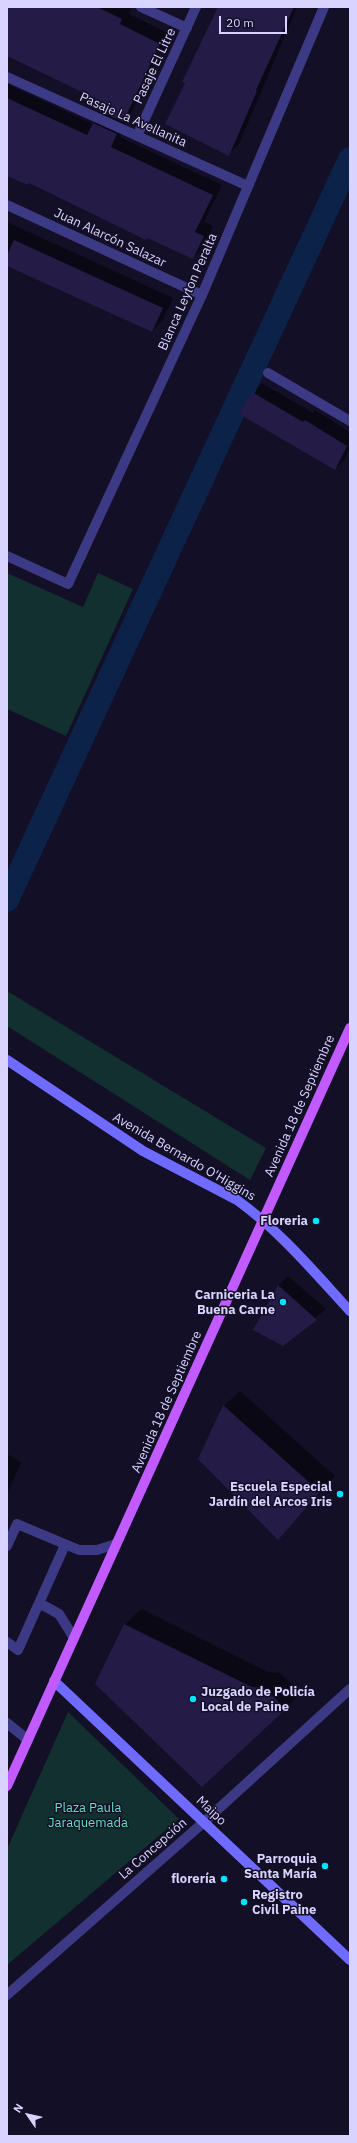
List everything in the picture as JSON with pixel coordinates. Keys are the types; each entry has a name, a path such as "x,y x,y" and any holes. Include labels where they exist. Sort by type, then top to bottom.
{"main road":[{"name":"Avenida 18 de Septiembre","path":"7,1786 350,1028"}],"street":[{"path":"141,7 187,28"},
{"name":"Pasaje El Litre","path":"137,136 196,7"},
{"name":"Blanca Leyton Peralta","path":"7,556 68,584 202,295 324,7"},
{"name":"Pasaje La Avellanita","path":"7,77 248,186"},
{"name":"Juan Alarcón Salazar","path":"7,205 202,295"},
{"path":"268,373 350,421"},
{"name":"Avenida Bernardo O'Higgins","path":"7,1060 143,1151 237,1200 263,1220 289,1244 350,1311"},
{"path":"7,1546 16,1524 79,1550 88,1551 116,1544"},
{"path":"7,1642 18,1650 65,1545"},
{"path":"39,1603 59,1614 74,1638"},
{"name":"Maipo","path":"54,1681 350,1960"},
{"name":"La Concepción","path":"7,1995 204,1822 350,1689"},
{"path":"7,1723 28,1740"}],"green space":[{"path":"7,573 83,607 98,573 133,589 66,736 7,709"},
{"path":"7,991 266,1148 250,1180 7,1026"},
{"name":"Plaza Paula Jaraquemada","path":"68,1712 179,1819 7,1965 7,1849"}],"building":[{"path":"7,7 97,7 122,19 120,24 160,44 123,122 99,111 103,102 7,56"},
{"path":"218,7 294,7 256,90 257,91 229,156 165,124 185,83 182,82"},
{"path":"7,98 87,135 93,123 117,134 111,147 213,195 195,232 204,236 193,259 147,238 146,240 29,183 28,185 7,176"},
{"path":"14,240 163,308 152,332 7,266 7,255"},
{"path":"252,392 303,422 305,420 347,446 335,470 239,414"},
{"name":"Carniceria La Buena Carne","path":"278,1285 317,1320 283,1346 253,1330"},
{"path":"223,1405 320,1492 278,1540 198,1459"},
{"name":"Juzgado de Policía Local de Paine","path":"124,1624 252,1687 264,1688 286,1709 202,1787 95,1684"}],"waterway":[{"path":"7,900 350,159"}],"place":[{"name":"Floreria","path":"316,1221"},
{"name":"Carniceria La Buena Carne","path":"283,1302"},
{"name":"Escuela Especial Jardín del Arcos Iris","path":"340,1494"},
{"name":"Juzgado de Policía Local de Paine","path":"193,1699"},
{"name":"Parroquia Santa María","path":"325,1866"},
{"name":"florería","path":"224,1879"},
{"name":"Registro Civil Paine","path":"244,1902"}]}
